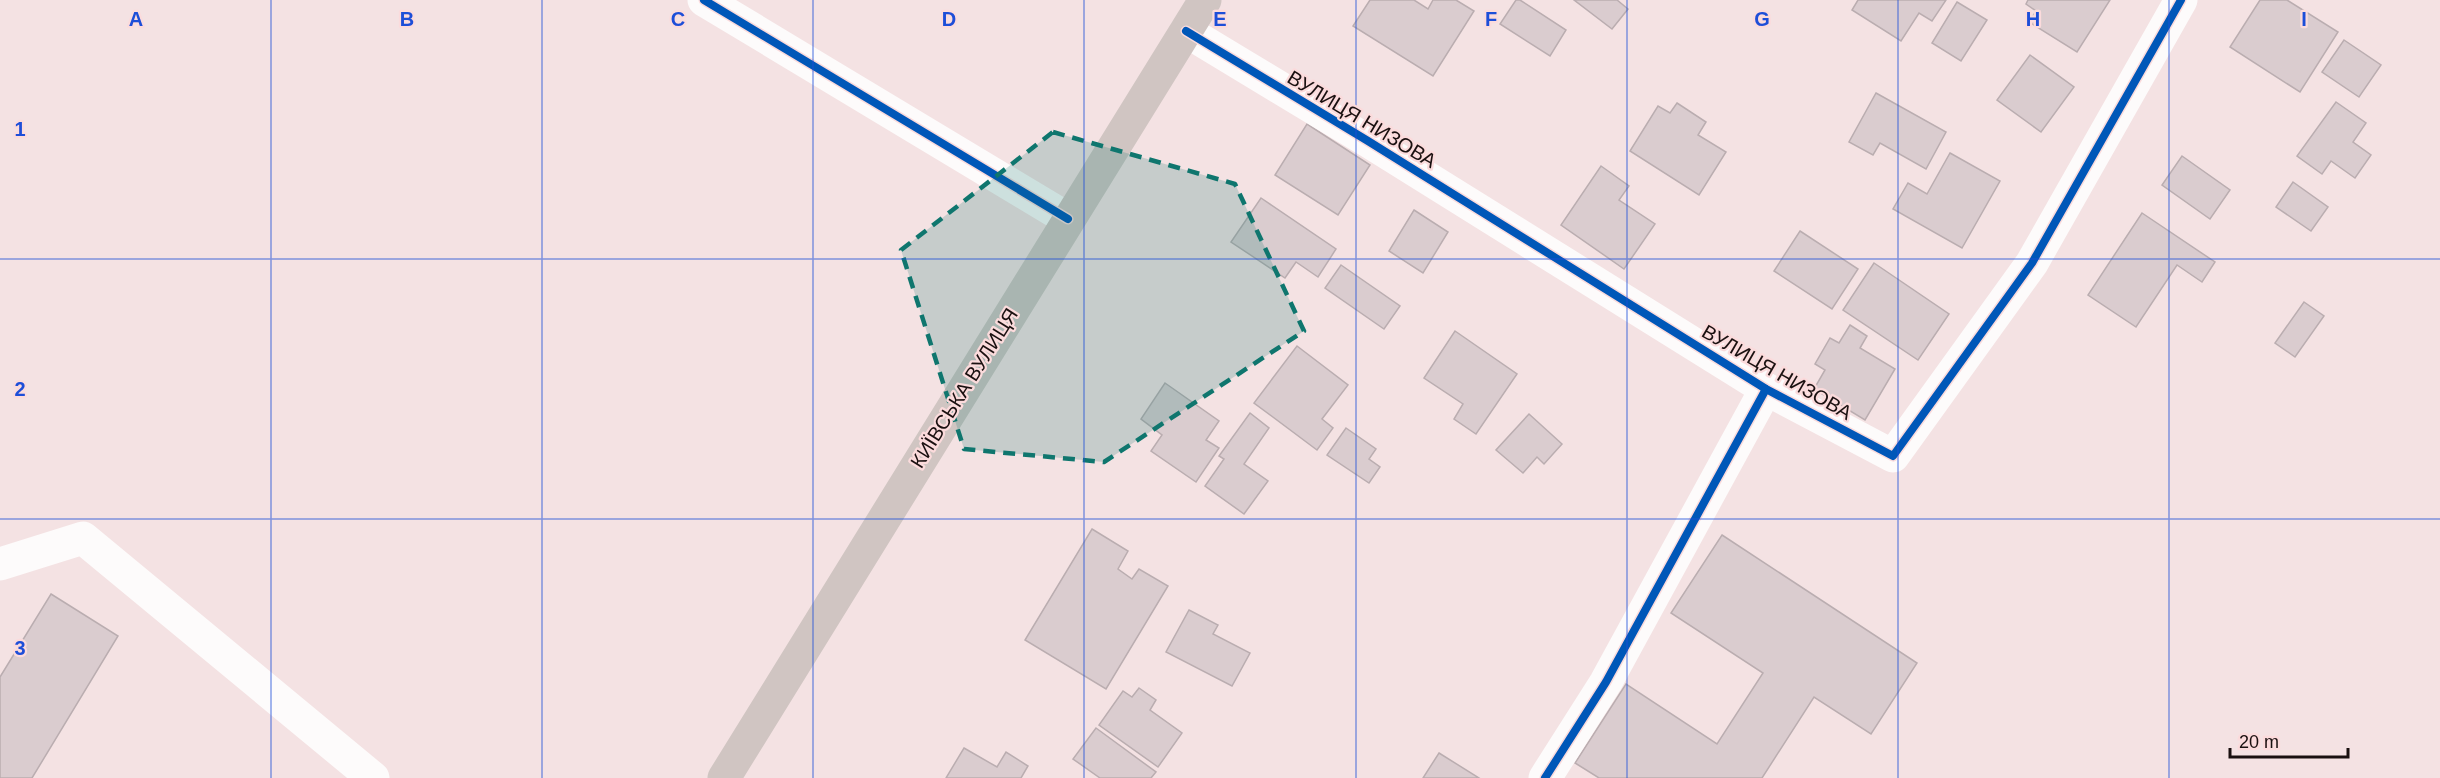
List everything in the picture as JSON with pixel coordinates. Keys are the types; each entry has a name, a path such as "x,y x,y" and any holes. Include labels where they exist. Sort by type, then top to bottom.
{"main road":[{"name":"КИЇВСЬКА ВУЛИЦЯ","path":"724,778 1205,0"}],"street":[{"path":"704,0 1068,219"},
{"name":"ВУЛИЦЯ НИЗОВА","path":"1186,31 1368,141 1766,389 1893,456 2032,263 2181,0"},
{"path":"1545,778 1606,682 1766,389"},
{"path":"0,564 83,538 373,778"}],"highlighted area":[{"path":"1053,132 1235,184 1304,331 1104,462 964,449 901,250"}],"building":[{"path":"1370,0 1414,0 1428,9 1433,0 1456,0 1474,11 1433,76 1353,26"},
{"path":"1516,0 1520,0 1566,30 1550,56 1500,24"},
{"path":"1574,0 1617,0 1628,9 1612,29"},
{"path":"1858,0 1946,0 1932,21 1919,13 1901,41 1852,10"},
{"path":"2028,0 2110,0 2077,52 2029,22 2036,11 2026,4"},
{"path":"2260,0 2287,0 2338,32 2300,92 2230,47"},
{"path":"1957,2 1987,20 1961,61 1932,43"},
{"path":"2344,40 2381,65 2359,97 2322,72"},
{"path":"2030,55 2074,87 2041,132 1997,100"},
{"path":"1876,93 1946,132 1926,169 1880,143 1873,155 1849,142"},
{"path":"2336,102 2366,123 2353,142 2371,155 2355,178 2331,161 2322,174 2297,156"},
{"path":"1677,103 1706,122 1698,135 1726,152 1699,195 1630,151 1658,106 1670,113"},
{"path":"1307,124 1370,165 1338,215 1275,175"},
{"path":"1950,153 2000,181 1962,248 1893,209 1908,183 1927,194"},
{"path":"2182,156 2230,190 2210,219 2162,185"},
{"path":"1601,166 1629,186 1619,200 1655,224 1624,269 1561,225"},
{"path":"2293,182 2328,207 2311,231 2276,207"},
{"path":"1261,198 1336,249 1318,277 1296,262 1285,278 1231,242"},
{"path":"1414,210 1448,232 1423,273 1389,251"},
{"path":"2142,213 2215,262 2202,282 2177,265 2136,327 2088,295"},
{"path":"1800,231 1858,269 1832,309 1774,271"},
{"path":"1874,263 1949,314 1918,360 1843,310"},
{"path":"1341,265 1400,306 1384,329 1325,288"},
{"path":"2304,302 2324,316 2295,357 2275,343"},
{"path":"1850,325 1867,336 1860,348 1895,369 1865,420 1814,389 1825,370 1815,364 1830,338 1839,343"},
{"path":"1455,331 1517,374 1476,434 1454,419 1463,404 1424,378"},
{"path":"1297,346 1348,385 1322,419 1333,428 1317,450 1254,403"},
{"path":"1165,383 1219,421 1206,440 1219,448 1196,482 1151,451 1162,435 1141,419"},
{"path":"1250,413 1269,428 1244,464 1268,481 1244,514 1205,486 1224,459 1219,456"},
{"path":"1529,414 1562,444 1544,464 1537,457 1523,473 1496,450"},
{"path":"1346,428 1376,449 1369,459 1380,467 1369,483 1327,455"},
{"path":"1092,529 1128,551 1118,569 1132,579 1139,569 1168,586 1106,689 1025,640"},
{"path":"1722,535 1917,663 1871,734 1814,697 1762,778 1599,778 1575,763 1626,684 1717,744 1763,673 1671,613"},
{"path":"51,594 118,636 32,778 0,778 0,677"},
{"path":"1189,610 1218,625 1213,634 1250,653 1232,686 1166,652"},
{"path":"1139,688 1156,700 1150,710 1182,733 1158,767 1099,725 1123,691 1132,697"},
{"path":"1096,728 1156,772 1151,778 1100,778 1073,759"},
{"path":"964,748 997,767 1006,752 1028,766 1021,778 946,778"},
{"path":"1439,753 1479,778 1423,778"}],"cycle path":[{"path":"704,0 1068,219"},
{"path":"1186,31 1368,141 1766,389 1893,456 2032,263 2181,0"},
{"path":"1545,778 1606,682 1766,389"}]}
